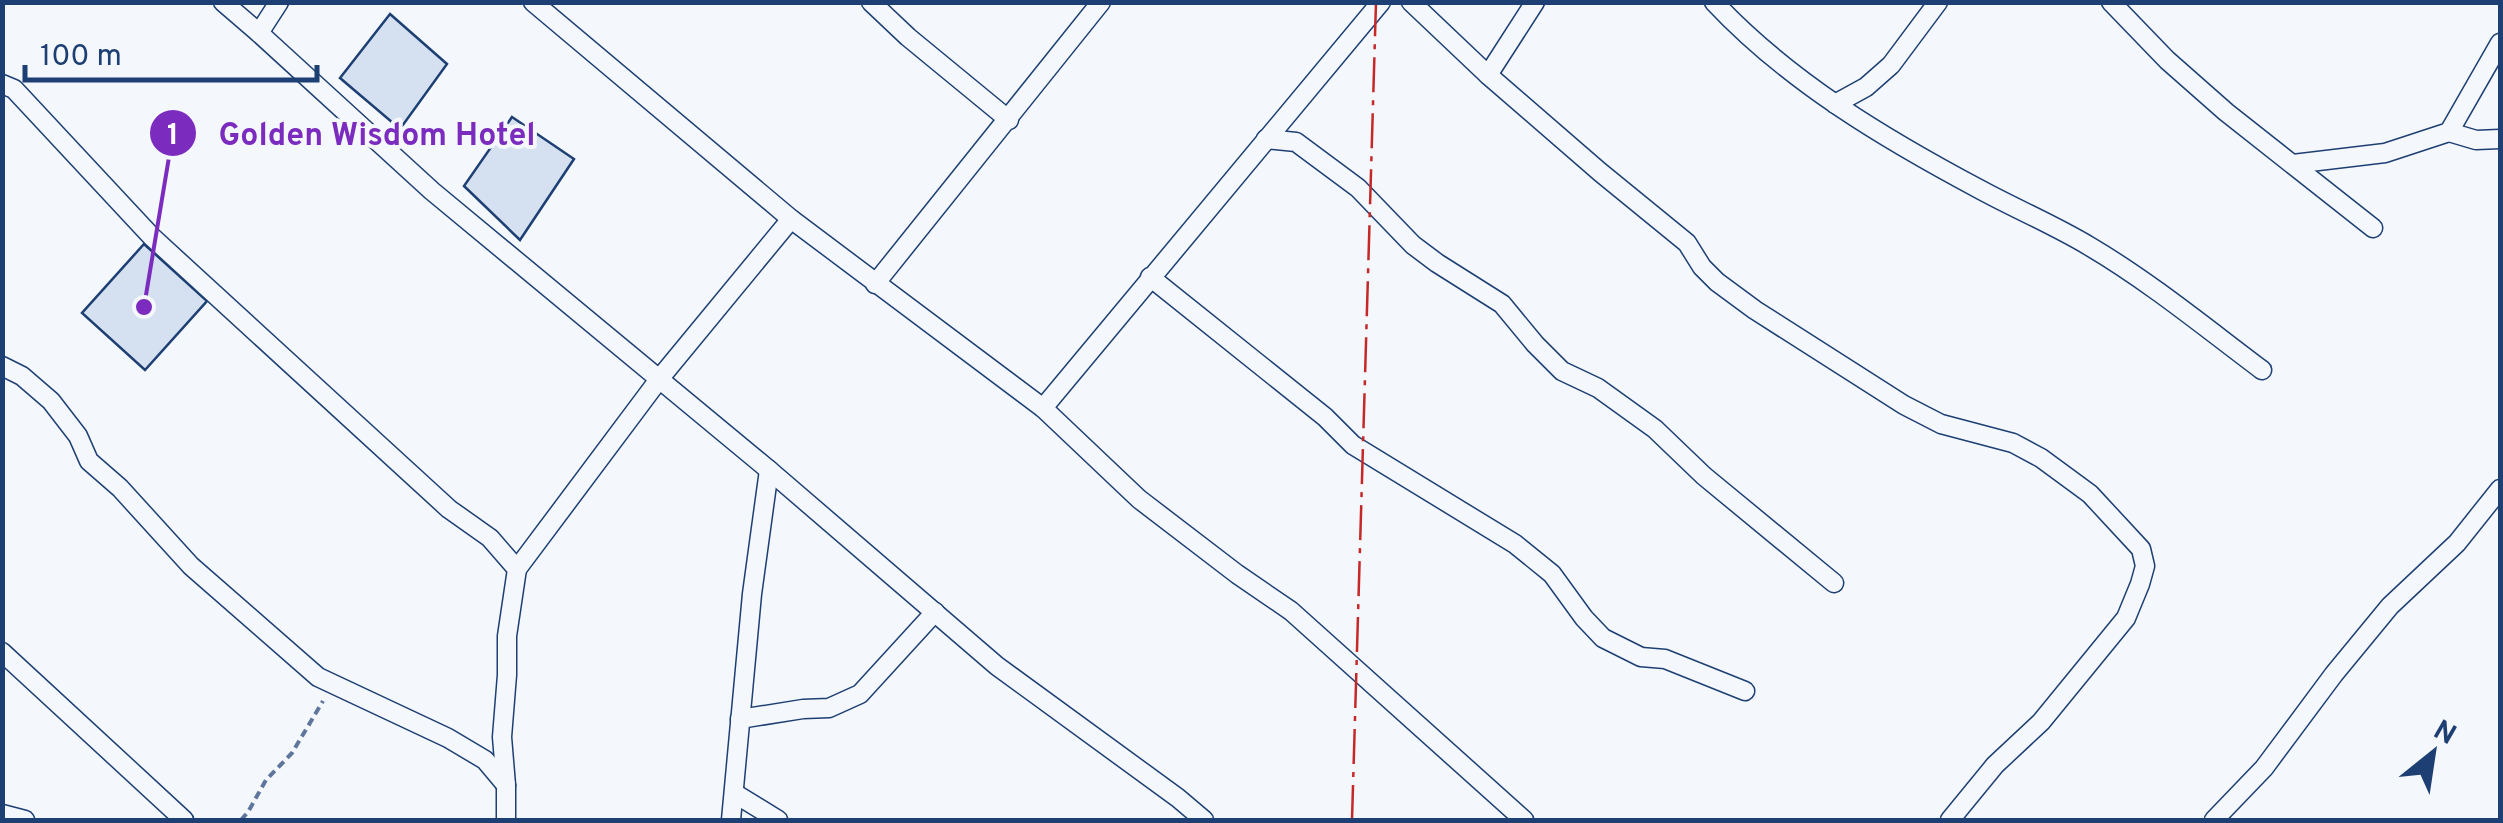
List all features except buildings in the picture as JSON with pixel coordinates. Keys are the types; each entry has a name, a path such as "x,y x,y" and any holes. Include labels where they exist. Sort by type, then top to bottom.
{"street":[{"path":"223,2 432,192 660,378 997,666 1204,820"},
{"path":"260,33 279,2"},
{"path":"533,2 791,219 1042,408 1138,500 1291,611 1524,820"},
{"path":"871,2 1009,120"},
{"path":"876,284 1101,2"},
{"path":"1042,408 1381,2"},
{"path":"1411,2 1488,75 1688,243 1702,267 1755,310 1904,405 1941,424 2013,443 2040,458 2090,494 2141,549 2145,566 2126,618 2042,722 1995,765 1950,820"},
{"path":"1488,75 1535,2"},
{"path":"1714,2 1741,32 1836,104 1926,160 2089,246 2262,370"},
{"path":"1836,104 1866,87 1891,66 1938,2"},
{"path":"2112,2 2167,60 2226,112 2373,228"},
{"path":"2450,132 2500,43"},
{"path":"2,84 14,89 152,237 449,509 490,538 516,568"},
{"path":"2293,164 2385,153 2450,132 2476,140 2500,139"},
{"path":"1266,139 1296,142 1358,188 1413,245 1502,304 1562,371 1598,388 1654,428 1704,476 1834,584"},
{"path":"506,820 502,737 506,636 516,568 660,378 791,219"},
{"path":"1150,278 1325,417 1353,445 1515,544 1552,574 1602,638 1641,657 1665,659 1745,691"},
{"path":"2,366 22,376 51,401 78,436 90,461 191,566 318,677 485,760 506,786"},
{"path":"731,820 768,470"},
{"path":"2214,820 2264,768 2390,606 2458,543 2500,489"},
{"path":"740,719 829,708 860,694 934,612"},
{"path":"2,652 184,820"},
{"path":"734,793 778,820"},
{"path":"2,814 26,820"}],"path":[{"path":"240,820 266,780 292,753 332,684"}],"power":[{"path":"1352,820 1376,2"}],"place":[{"name":"Golden Wisdom Hotel","path":"144,307"}]}
